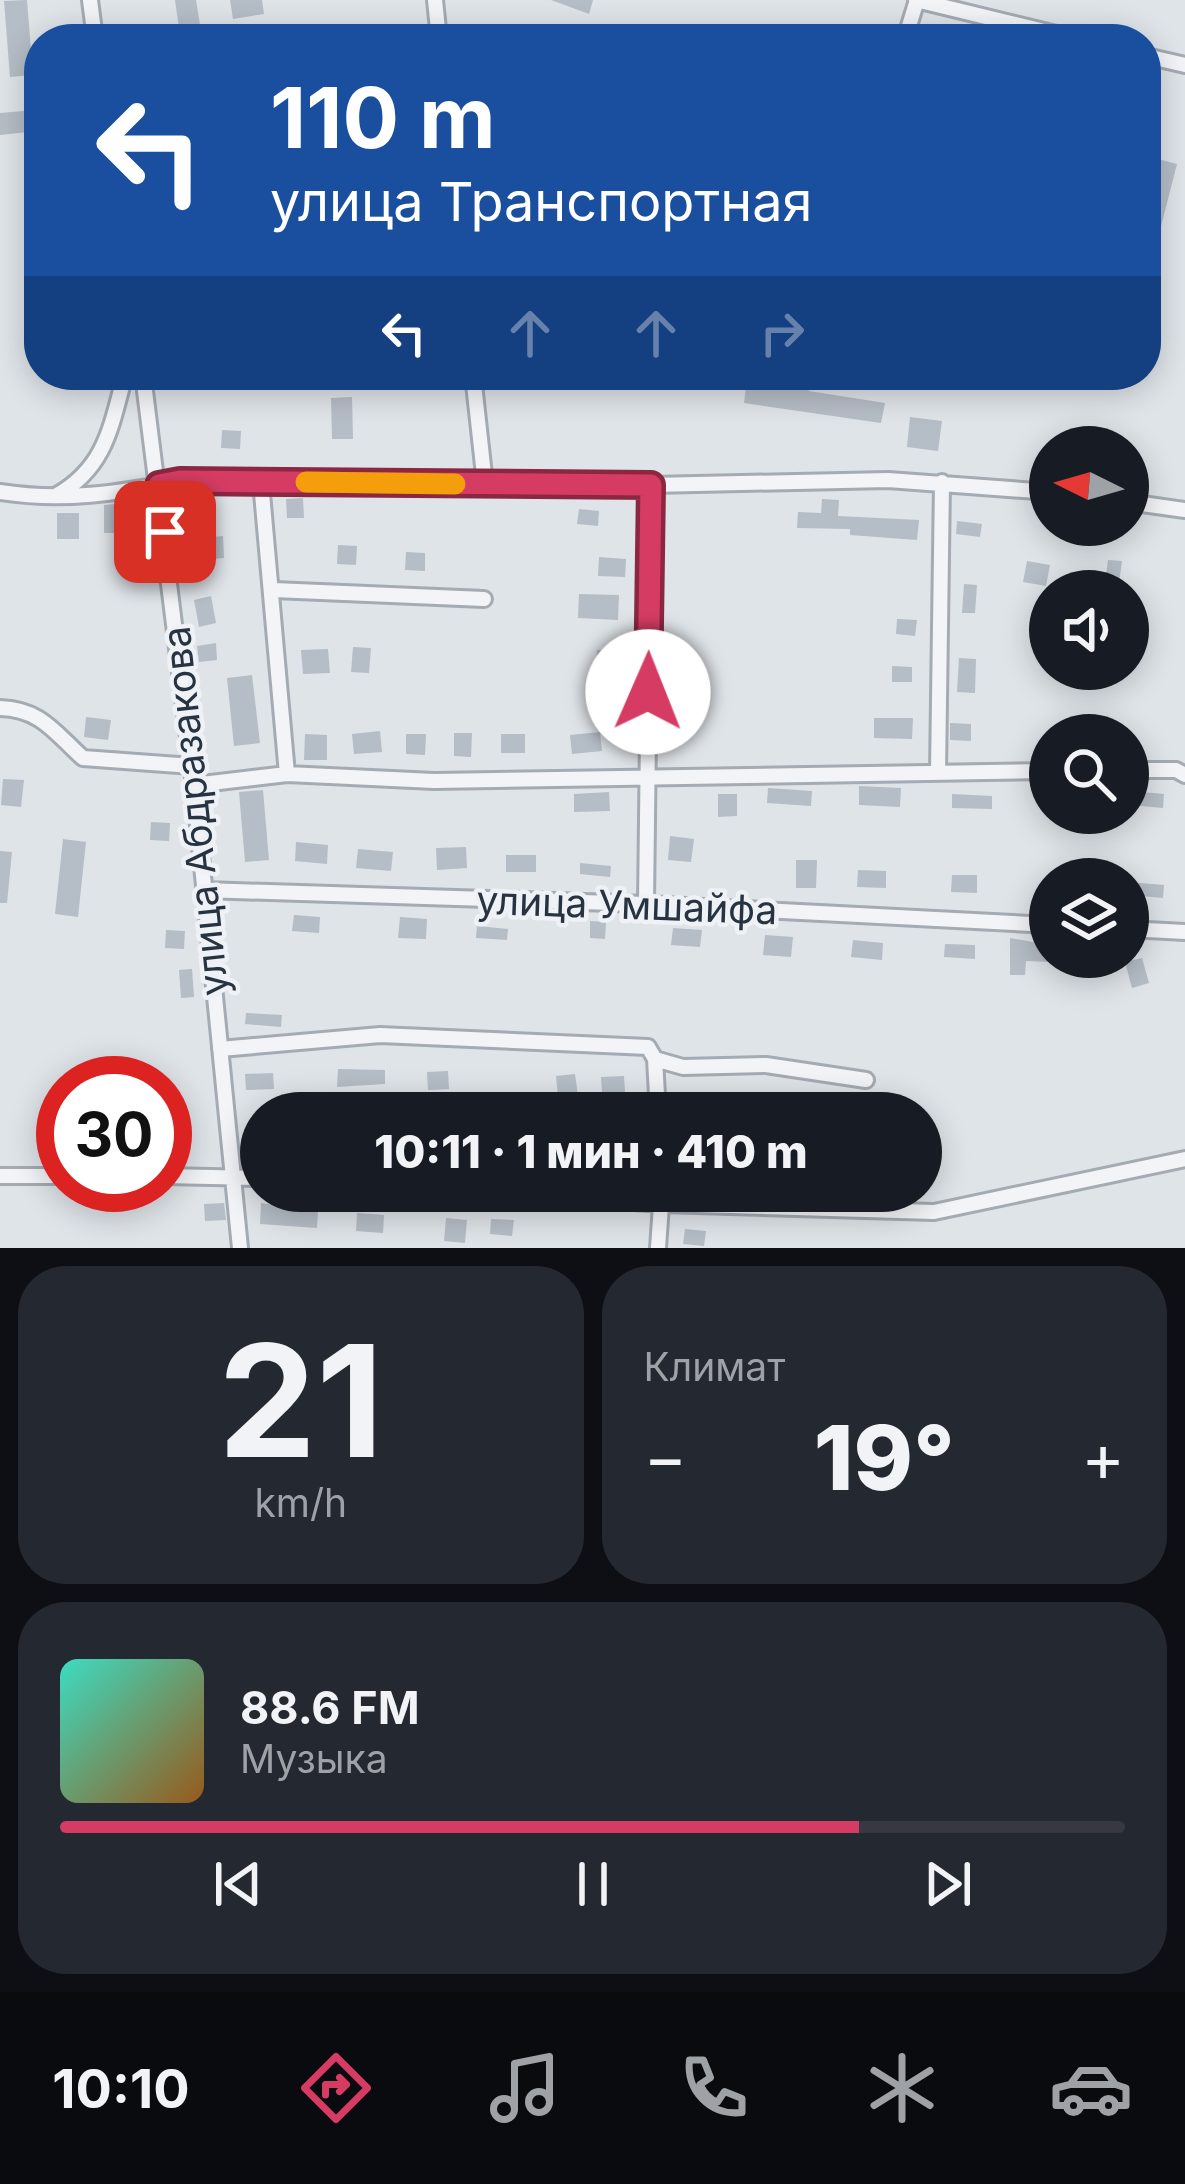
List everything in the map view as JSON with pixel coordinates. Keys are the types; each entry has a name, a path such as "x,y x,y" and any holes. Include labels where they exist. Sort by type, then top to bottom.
{"street":[{"path":"916,0 1015,24"},
{"path":"53,497 85,479 107,437 120,390"},
{"name":"улица Абдразакова","path":"144,390 192,766 240,1248"},
{"path":"475,390 485,484"},
{"path":"0,492 53,497 129,494 159,485 261,482 942,482 1029,490"},
{"path":"261,482 287,774"},
{"path":"938,772 942,482"},
{"path":"646,904 651,485"},
{"path":"1149,505 1185,511"},
{"path":"274,590 484,599"},
{"path":"0,708 23,709 44,718 83,758 192,766"},
{"path":"1149,770 1176,770 1185,775"},
{"path":"194,785 287,774 434,781 1029,771"},
{"name":"улица Умшайфа","path":"204,890 646,904 1029,924"},
{"path":"1149,930 1185,932"},
{"path":"220,1049 380,1035 648,1047 656,1059 657,1092"},
{"path":"656,1059 683,1067 766,1065 866,1080"},
{"path":"942,1210 1185,1159"},
{"path":"0,1176 36,1176"},
{"path":"192,1176 240,1177"},
{"path":"658,1248 661,1212"}],"building":[{"path":"27,0 24,76 10,77 4,1"},
{"path":"175,0 196,0 200,24 178,24"},
{"path":"230,0 262,0 264,14 233,19"},
{"path":"551,0 593,0 589,14"},
{"path":"24,111 24,132 0,135 0,113"},
{"path":"1161,160 1177,164 1161,226"},
{"path":"746,390 809,390 885,403 881,423 744,403"},
{"path":"352,397 353,439 332,439 331,398"},
{"path":"910,417 942,421 938,451 907,447"},
{"path":"222,430 241,431 240,449 221,448"},
{"path":"303,498 304,518 287,518 286,499"},
{"path":"822,499 839,500 838,516 919,520 917,540 850,535 850,529 797,528 798,512 821,513"},
{"path":"136,502 136,533 104,533 104,505"},
{"path":"579,509 599,511 598,526 577,524"},
{"path":"57,513 79,513 79,539 57,539"},
{"path":"957,521 982,524 980,537 956,534"},
{"path":"223,536 224,558 184,561 183,540"},
{"path":"338,545 357,546 356,565 337,564"},
{"path":"406,552 425,553 425,571 405,570"},
{"path":"599,557 626,559 625,577 598,576"},
{"path":"1108,560 1122,561 1121,570 1107,570"},
{"path":"1027,561 1050,565 1049,570 1029,570 1029,583 1023,582"},
{"path":"964,584 977,585 975,613 962,613"},
{"path":"579,594 619,595 618,620 578,618"},
{"path":"211,596 216,623 199,627 194,600"},
{"path":"897,619 917,620 915,636 896,634"},
{"path":"216,643 217,660 199,662 197,646"},
{"path":"353,647 371,648 369,673 351,672"},
{"path":"328,649 330,673 303,674 301,650"},
{"path":"597,650 623,650 623,672 596,672"},
{"path":"959,658 976,659 975,693 957,692"},
{"path":"892,666 912,667 912,682 892,682"},
{"path":"252,675 260,743 234,746 227,678"},
{"path":"86,717 111,720 108,740 84,737"},
{"path":"666,718 689,719 688,738 665,737"},
{"path":"874,718 913,718 912,739 874,738"},
{"path":"950,723 971,724 971,741 950,740"},
{"path":"380,731 382,752 354,754 352,734"},
{"path":"600,732 602,751 572,754 570,735"},
{"path":"454,733 472,733 471,757 454,756"},
{"path":"305,734 327,735 327,760 304,760"},
{"path":"406,734 426,734 425,755 406,754"},
{"path":"501,734 525,734 525,753 501,753"},
{"path":"3,779 24,780 21,807 1,805"},
{"path":"859,786 901,788 900,807 859,805"},
{"path":"768,788 812,791 811,806 767,803"},
{"path":"263,790 269,860 245,862 239,792"},
{"path":"609,792 610,811 574,812 574,794"},
{"path":"1149,793 1164,794 1163,808 1149,807"},
{"path":"718,794 737,794 737,816 718,817"},
{"path":"952,794 992,796 992,809 952,808"},
{"path":"151,822 170,823 169,841 150,840"},
{"path":"670,836 694,839 691,862 668,860"},
{"path":"63,839 86,842 78,917 55,914"},
{"path":"296,842 328,845 327,864 295,861"},
{"path":"466,847 467,868 437,870 436,848"},
{"path":"358,849 393,852 391,871 356,868"},
{"path":"0,851 12,852 7,903 0,903"},
{"path":"506,855 536,855 536,872 506,872"},
{"path":"796,860 817,860 816,888 796,888"},
{"path":"580,863 611,866 610,877 580,874"},
{"path":"858,870 886,871 886,888 857,887"},
{"path":"952,875 977,875 977,893 951,892"},
{"path":"1149,884 1164,885 1163,898 1149,897"},
{"path":"294,915 320,917 319,933 292,931"},
{"path":"400,917 427,919 426,939 398,938"},
{"path":"590,921 606,922 605,939 590,938"},
{"path":"477,926 508,929 507,940 476,938"},
{"path":"673,928 702,930 700,947 671,945"},
{"path":"166,930 185,931 184,949 165,948"},
{"path":"765,935 793,937 791,957 763,955"},
{"path":"1010,938 1029,941 1025,975 1010,975"},
{"path":"853,940 883,943 882,960 851,957"},
{"path":"945,944 975,945 975,959 944,957"},
{"path":"192,969 194,997 181,998 179,970"},
{"path":"1129,978 1148,978 1149,983 1132,988"},
{"path":"246,1013 282,1015 281,1027 245,1024"},
{"path":"338,1069 385,1070 385,1084 337,1087"},
{"path":"448,1071 449,1089 428,1090 427,1072"},
{"path":"273,1073 274,1089 246,1090 245,1074"},
{"path":"575,1074 577,1092 557,1092 556,1076"},
{"path":"624,1076 625,1092 602,1092 601,1077"},
{"path":"224,1203 226,1220 205,1221 204,1204"},
{"path":"261,1212 318,1212 317,1228 260,1224"},
{"path":"357,1213 384,1215 383,1233 356,1231"},
{"path":"446,1218 467,1220 465,1243 444,1241"},
{"path":"491,1219 514,1220 512,1236 490,1234"},
{"path":"685,1229 706,1231 704,1246 683,1244"}],"slow traffic":[{"path":"306,482 455,484"}],"route":[{"path":"165,532 159,485 180,481 651,485 648,692"}]}
